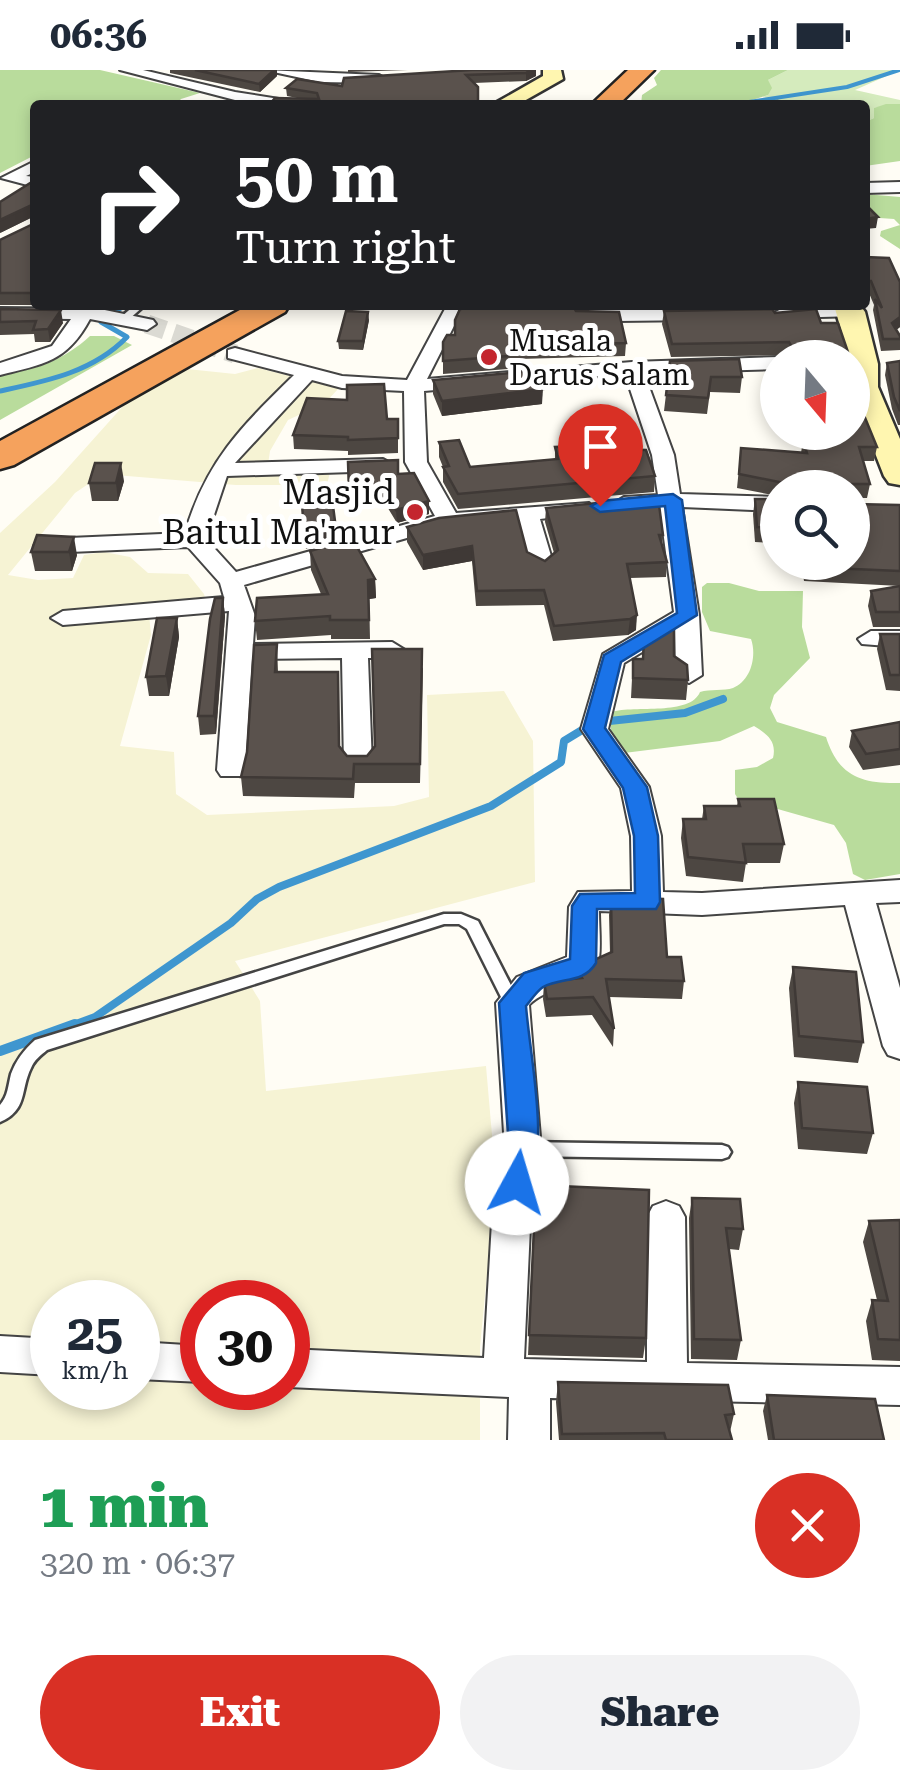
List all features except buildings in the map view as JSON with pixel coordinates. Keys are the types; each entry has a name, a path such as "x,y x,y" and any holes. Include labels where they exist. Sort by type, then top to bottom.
{"highway":[{"path":"585,100 616,70"},
{"path":"609,100 642,70"},
{"path":"0,433 234,310"},
{"path":"0,457 264,310"}],"street":[{"path":"127,70 269,100"},
{"path":"271,70 320,78 388,79"},
{"path":"511,100 553,78 552,70"},
{"path":"5,180 30,168"},
{"path":"5,180 30,182"},
{"path":"870,188 900,187"},
{"path":"449,520 416,462 414,386 452,310"},
{"path":"580,310 617,316 712,315"},
{"path":"772,314 823,310"},
{"path":"849,310 854,340"},
{"path":"0,313 144,314"},
{"path":"0,369 49,358 76,330 106,316"},
{"path":"235,354 342,382 414,386 632,368 760,364"},
{"path":"870,363 900,362"},
{"path":"632,368 664,455 673,500 687,615 689,675"},
{"path":"194,540 220,470 249,432 308,373"},
{"path":"870,402 900,476"},
{"path":"220,470 416,462"},
{"path":"63,618 236,592 449,520 673,500 760,503"},
{"path":"527,513 542,566"},
{"path":"46,546 194,540"},
{"path":"194,540 236,592 242,652 230,770"},
{"path":"648,902 646,836 635,787 594,721 612,659 687,615"},
{"path":"871,639 900,640"},
{"path":"355,650 358,765"},
{"path":"242,652 392,650"},
{"path":"529,1440 516,1379 512,1205 524,1149 512,1003 534,980 574,970 583,963 584,906 589,900 702,904 900,891"},
{"path":"858,895 899,1038"},
{"path":"666,1217 667,1380"},
{"path":"0,1354 30,1355"},
{"path":"310,1369 516,1379 900,1386"}],"lane":[{"path":"0,1115 15,1100 18,1069 25,1056 41,1045 444,918 474,925 512,1003"},
{"path":"524,1149 722,1152"}],"shaded area":[{"path":"258,368 339,388 325,403 288,420 270,451 267,471 330,472 327,485 236,485 103,474 75,493 8,575 38,580 73,578 84,555 104,552 130,557 148,573 188,574 204,594 209,611 149,614 151,635 120,746 174,752 176,794 207,815 394,806 429,797 427,695 504,691 533,741 535,882 235,961 260,1001 266,1091 486,1066 496,1181 480,1347 480,1440 0,1440 0,533 55,482 124,405 187,369 235,374"}],"green space":[{"path":"0,70 100,70 200,93 180,100 30,100 30,158 0,173"},
{"path":"661,70 788,70 768,80 772,88 768,95 752,100 642,100 642,95 657,85 654,78"},
{"path":"788,70 900,70 855,90 900,100 900,104 874,108 874,118 870,120 870,100 777,100 763,97 768,95 768,80"},
{"path":"900,104 900,161 870,165 870,120 874,118 874,108"},
{"path":"870,194 900,197 900,225 894,219 870,217"},
{"path":"900,225 900,249 880,236 881,231"},
{"path":"90,336 114,336 132,345 0,420 0,373 49,363"},
{"path":"707,583 729,583 759,591 803,591 802,627 810,658 774,695 770,708 777,722 826,737 837,760 852,775 873,782 900,783 900,874 865,880 853,874 846,843 834,825 767,806 745,810 735,794 735,770 757,767 773,758 774,752 770,739 754,726 720,741 624,753 611,740 611,712 685,704 700,692 733,688 748,674 753,660 751,639 710,631 702,612 702,587"}],"waterway":[{"path":"762,100 847,87 899,70"},
{"path":"0,391 52,379 84,367 114,349 127,337 101,322 118,310"},
{"path":"600,722 685,713 723,699"},
{"path":"68,1027 95,1017 279,887 491,806 561,762 564,741 587,727"},
{"path":"0,1051 75,1024"}],"tunnel":[{"path":"147,324 235,354"}],"place":[{"name":"Musala Darus Salam","path":"489,357"},
{"name":"Masjid Baitul Ma'mur","path":"415,512"}],"route":[{"path":"517,1183 524,1149 512,1003 522,988 534,980 574,970 583,963 584,906 589,900 648,902 646,836 635,787 594,729 595,713 612,659 687,615 673,500 600,506"}]}
